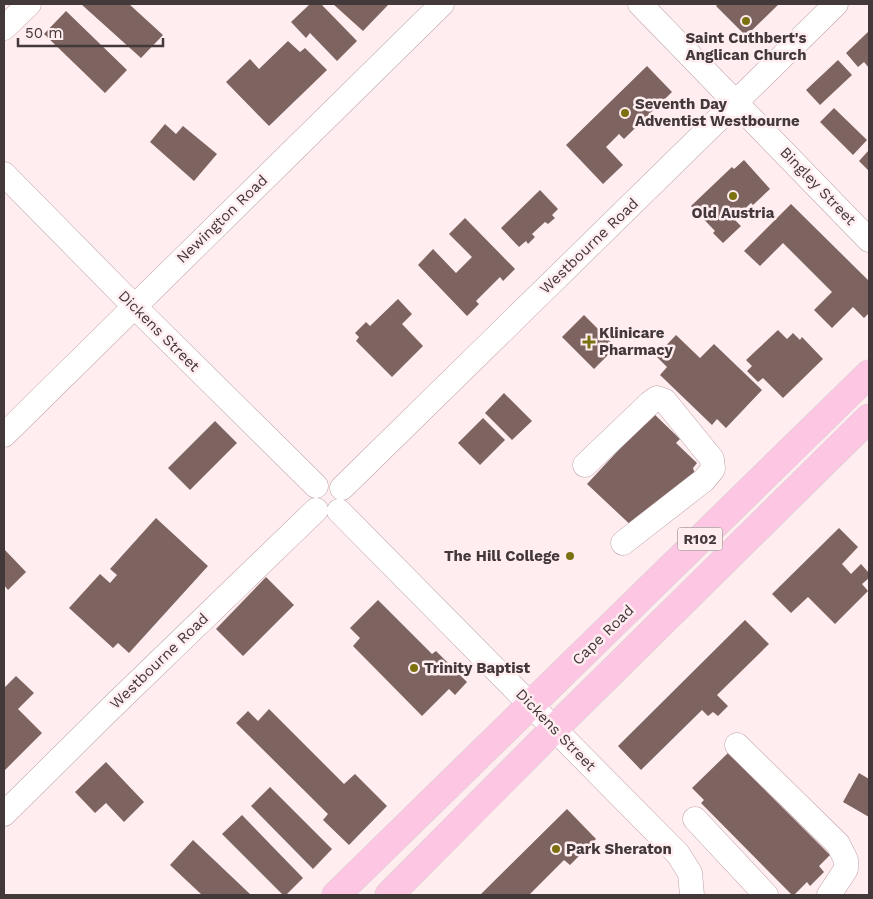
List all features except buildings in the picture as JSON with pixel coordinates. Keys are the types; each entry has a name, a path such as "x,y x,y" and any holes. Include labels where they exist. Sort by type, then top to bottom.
{"main road":[{"name":"Cape Road","path":"336,895 869,374"},
{"name":"R102","path":"388,895 869,418"}],"street":[{"path":"4,28 28,4"},
{"name":"Newington Road","path":"4,435 442,4"},
{"name":"Bingley Street","path":"640,4 869,240"},
{"name":"Westbourne Road","path":"4,814 108,711 333,503 836,4"},
{"name":"Dickens Street","path":"4,174 316,486 327,481 338,484 333,503 678,854 690,873 692,895"},
{"path":"585,465 657,398 665,401 712,459 713,469 704,480 623,544"},
{"path":"737,745 838,844 846,860 846,869 829,895"},
{"path":"695,819 766,895"}],"place":[{"name":"Saint Cuthbert's Anglican Church","path":"746,21"},
{"name":"Seventh Day Adventist Westbourne","path":"625,113"},
{"name":"Old Austria","path":"733,196"},
{"name":"Klinicare Pharmacy","path":"589,342"},
{"name":"The Hill College","path":"570,556"},
{"name":"Trinity Baptist","path":"414,668"},
{"name":"Park Sheraton","path":"556,849"}]}
